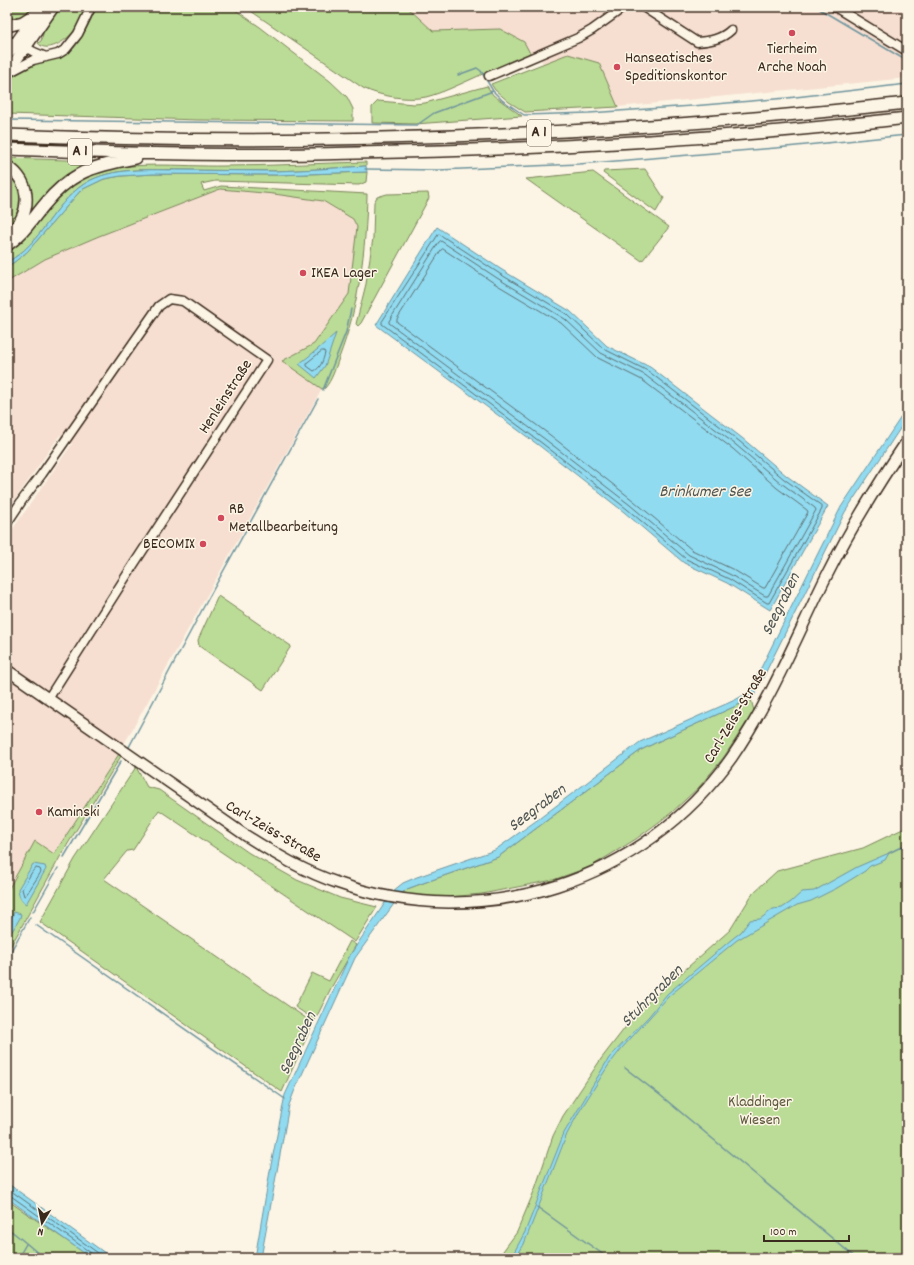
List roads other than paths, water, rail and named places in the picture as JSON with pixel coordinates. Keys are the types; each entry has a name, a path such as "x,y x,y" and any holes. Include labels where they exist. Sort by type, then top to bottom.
{"highway":[{"path":"17,45 53,7"},
{"path":"17,45 39,11"},
{"path":"7,26 23,22 39,11"},
{"path":"7,34 17,45"},
{"name":"A 1","path":"7,135 92,138 252,140 526,134 821,113 907,103"},
{"name":"A 1","path":"7,149 153,154 314,154 526,148 741,134 907,118"},
{"path":"7,245 19,236 45,203 66,183 80,173 98,167 153,154"},
{"path":"7,166 16,173 20,179 25,191 26,202 21,221 7,236"}],"main road":[{"path":"7,55 17,45"},
{"path":"7,73 17,45"},
{"name":"Carl-Zeiss-Straße","path":"7,670 182,793 274,854 307,871 340,884 402,899 446,903 489,901 526,894 553,887 601,868 630,853 657,835 679,816 715,779 739,745 769,694 848,534 874,490 907,441"}],"street":[{"path":"7,73 21,66 60,53 73,41 81,30 91,7"},
{"path":"489,76 578,38 624,7"},
{"path":"643,7 697,42 725,36 731,30"},
{"path":"834,7 907,51"},
{"path":"17,45 31,57 43,58"},
{"name":"Henleinstraße","path":"7,523 23,499 40,478 159,306 169,299 183,301 267,360 48,699"}],"water":[{"path":"366,166 367,172 276,175 153,174 121,176 104,179 81,190 27,252 7,266 7,262 30,244 68,198 91,180 101,176 135,170 275,171"},
{"name":"Brinkumer See","path":"437,227 502,270 570,311 607,346 650,367 742,438 787,476 828,506 770,610 727,583 684,563 624,512 541,447 376,325"},
{"path":"336,333 325,366 316,378 299,364"},
{"path":"907,408 907,418 845,512 754,696 751,699 641,750 498,857 407,889 401,894 355,958 294,1092 289,1105 261,1258 255,1258 285,1095 350,955 393,891 403,883 417,877 495,850 540,818 640,742 735,700 749,692 841,507"},
{"path":"889,853 885,860 870,866 865,871 837,888 811,901 797,905 737,940 669,996 622,1048 608,1066 579,1112 567,1134 524,1244 516,1258 511,1258 525,1232 564,1133 609,1058 649,1016 667,994 741,932 750,920 760,919 773,909 782,908 802,892 814,891 857,867"},
{"path":"33,864 45,866 46,869 26,904 20,898 18,889"},
{"path":"14,912 21,914 20,918 7,940 7,917 12,917"},
{"path":"7,1183 112,1258 91,1258 7,1198"}],"waterway":[{"path":"816,7 907,61"},
{"path":"458,75 477,68 481,71 493,91 502,100 524,115 589,113 692,106 787,98 907,84"},
{"path":"7,120 417,125 434,113 493,91"},
{"path":"365,169 439,170 579,164 776,148 907,135"},
{"path":"323,390 346,332 351,309"},
{"path":"129,747 202,610 318,399"},
{"path":"64,857 121,761"},
{"name":"Stuhrgraben","path":"889,853 907,844"},
{"path":"33,912 58,868"},
{"path":"7,958 30,917"},
{"path":"36,925 285,1099"},
{"path":"625,1068 660,1095 856,1258"},
{"path":"537,1207 608,1258"},
{"path":"7,1228 44,1258"},
{"path":"18,1258 26,1244"}],"place":[{"name":"Tierheim Arche Noah","path":"792,33"},
{"name":"Hanseatisches Speditionskontor","path":"617,67"},
{"name":"IKEA Lager","path":"303,273"},
{"name":"RB Metallbearbeitung","path":"221,518"},
{"name":"BECOMIX","path":"203,544"},
{"name":"Kaminski","path":"39,812"}],"water label":[{"name":"Seegraben","path":"782,605"},
{"name":"Seegraben","path":"538,809"},
{"name":"Seegraben","path":"299,1044"}],"park label":[{"name":"Kladdinger Wiesen","path":"760,1111"}]}
